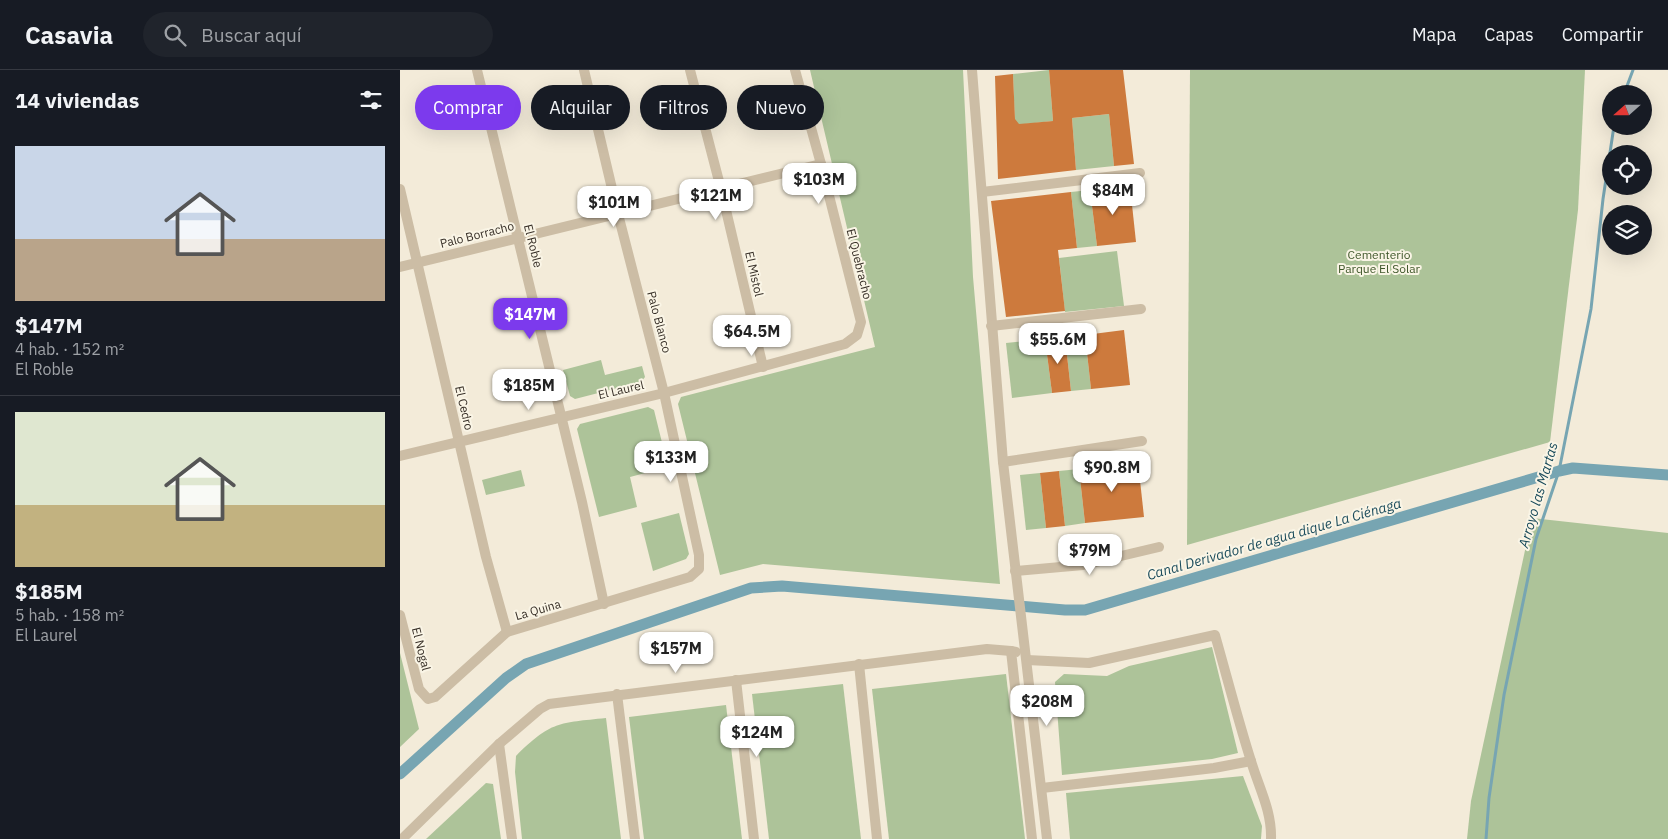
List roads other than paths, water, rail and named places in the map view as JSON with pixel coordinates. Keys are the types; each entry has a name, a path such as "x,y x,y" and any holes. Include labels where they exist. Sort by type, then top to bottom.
{"street":[{"name":"El Roble","path":"476,70 561,416 604,604"},
{"name":"Palo Blanco","path":"584,70 618,214 664,393 700,555 699,568 690,577"},
{"name":"El Mistol","path":"690,70 721,189 763,367"},
{"name":"El Quebracho","path":"795,70 861,322 857,335 846,344"},
{"path":"972,70 1003,462 1015,571 1023,619 1047,839"},
{"name":"Palo Borracho","path":"400,266 821,164"},
{"path":"982,192 1140,173"},
{"name":"El Cedro","path":"400,189 486,557 507,632"},
{"path":"991,326 1141,309"},
{"name":"El Laurel","path":"400,456 459,440 664,393 846,344"},
{"path":"1003,462 1142,441"},
{"path":"1015,571 1083,565 1159,547"},
{"name":"La Quina","path":"418,689 428,699 435,697 507,632 690,577"},
{"name":"El Nogal","path":"400,615 418,689"},
{"path":"402,839 499,744 540,709 549,704 988,649 1011,651 1027,657 1089,663 1215,635 1251,761 1269,810 1271,839"},
{"path":"1011,651 1032,839"},
{"path":"860,664 877,839"},
{"path":"736,680 754,839"},
{"path":"617,694 635,839"},
{"path":"499,744 512,839"},
{"path":"1042,788 1214,768 1251,761"}],"waterway":[{"name":"Arroyo las Martas","path":"1627,85 1633,70"},
{"name":"Arroyo las Martas","path":"1486,839 1489,798 1504,695 1536,539 1559,471 1591,309 1603,199 1613,135"},
{"name":"Canal Derivador de agua dique La Ciénaga","path":"400,774 506,678 526,664 751,588 782,586 1065,610 1085,610 1559,471 1573,468 1668,475"}],"park label":[{"name":"Cementerio Parque El Solar","path":"1379,262"}]}
